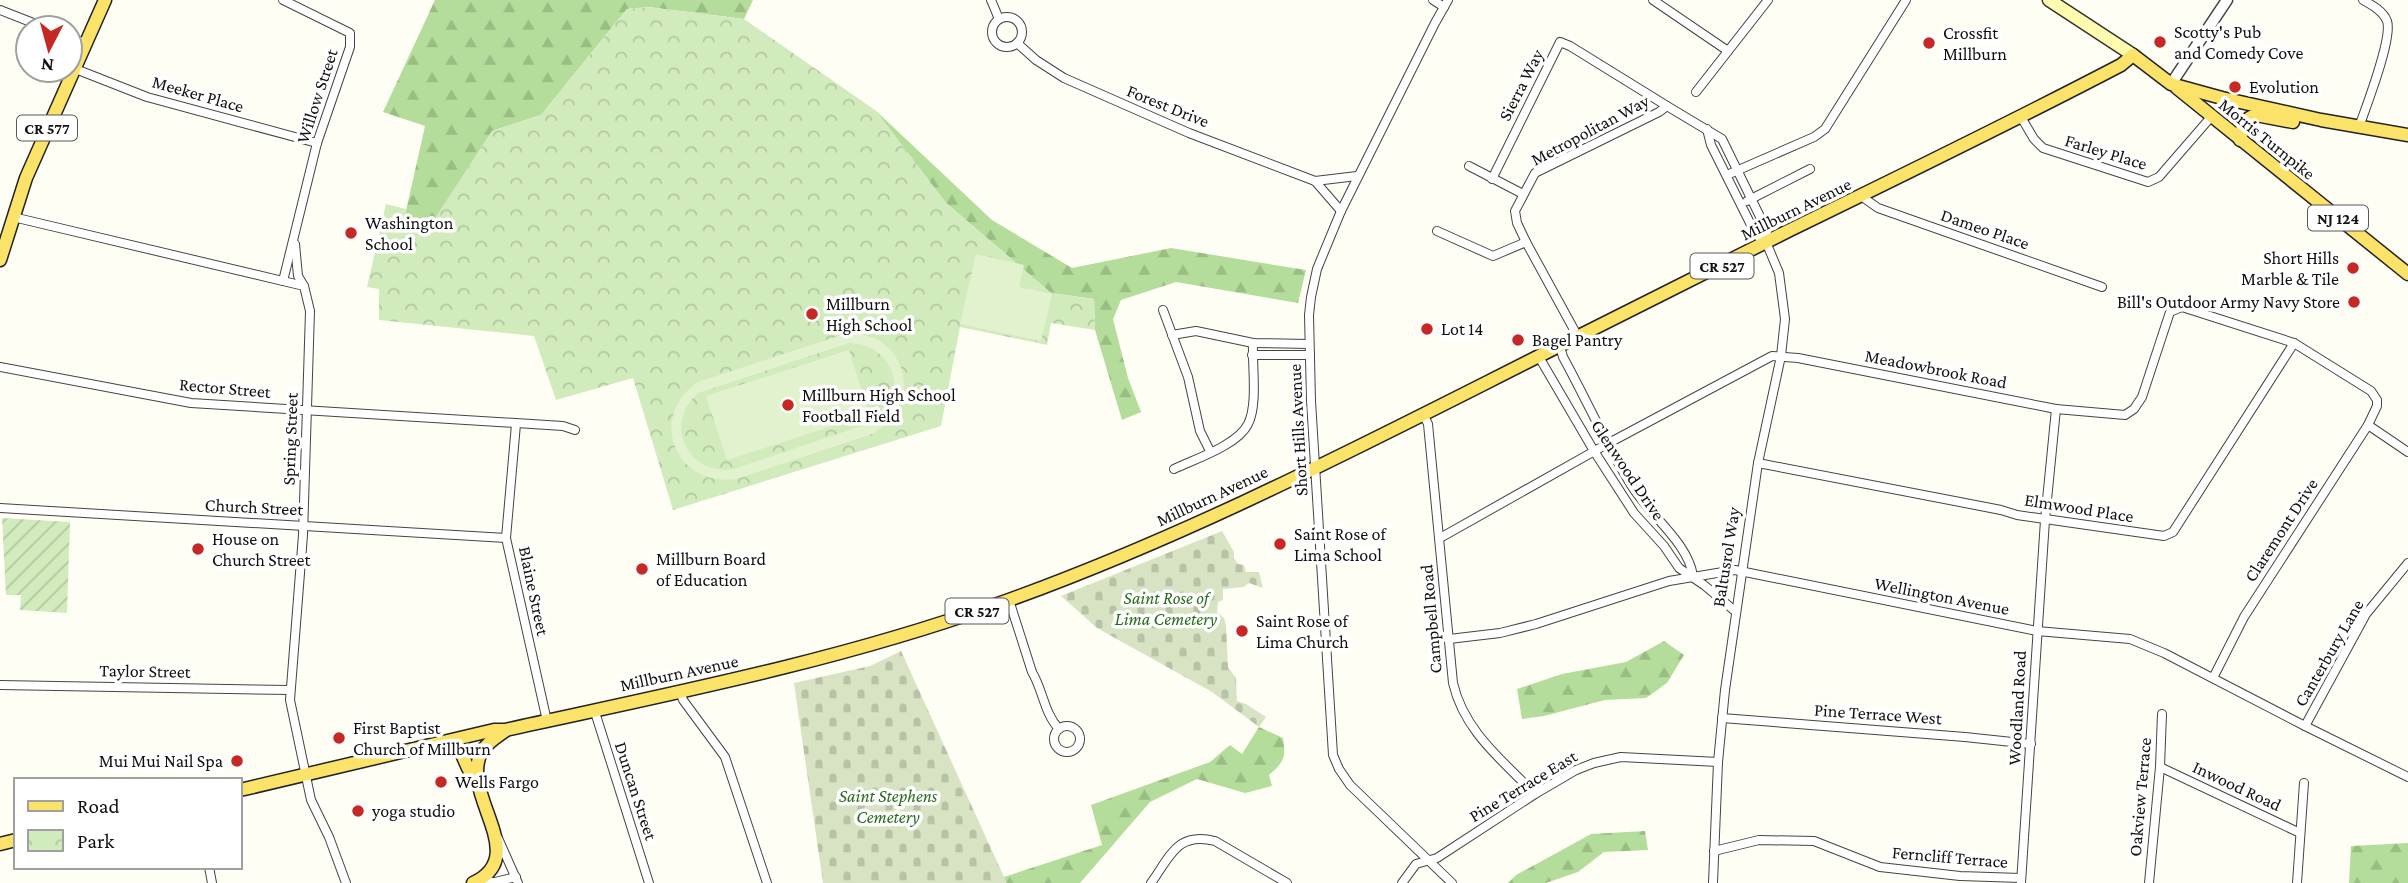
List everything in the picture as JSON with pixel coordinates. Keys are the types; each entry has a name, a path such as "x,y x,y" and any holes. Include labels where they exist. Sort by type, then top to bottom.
{"main road":[{"name":"CR 577","path":"84,43 105,0"},
{"name":"NJ 124","path":"2049,0 2133,55 2171,84"},
{"name":"Millburn Avenue","path":"242,790 886,642 1009,600 1156,541 1315,468 2021,117 2122,65 2133,55"},
{"name":"CR 577","path":"0,260 26,178 67,84"},
{"name":"Morris Turnpike","path":"2171,84 2408,274"},
{"path":"2171,84 2321,120 2408,135"},
{"path":"2240,140 2243,124 2251,117 2300,124 2321,120"},
{"path":"477,784 481,753 505,730"},
{"path":"455,740 468,772 477,784 498,844 492,868 475,882"}],"street":[{"name":"Willow Street","path":"283,0 350,33 350,47 317,143 283,281"},
{"name":"Forest Drive","path":"991,0 999,19 991,30 996,43 1009,47 1017,43 1025,52 1064,78 1189,133 1315,181 1357,176"},
{"path":"1433,0 1446,3"},
{"path":"1653,0 1728,51"},
{"path":"1696,92 1768,0"},
{"path":"1727,175 1814,137 1825,129 1906,0"},
{"path":"2171,84 2227,0"},
{"path":"2360,127 2388,36 2387,21 2380,11 2363,0"},
{"name":"Short Hills Avenue","path":"1446,3 1340,211 1317,269 1311,297 1310,355 1333,755 1350,785 1452,883"},
{"path":"999,19 1008,17 1018,22 1022,35 1017,43"},
{"name":"Sierra Way","path":"1492,178 1560,42 1667,106"},
{"name":"Meeker Place","path":"84,72 147,97 317,143"},
{"name":"Metropolitan Way","path":"1523,194 1535,173 1659,113 1667,106 1722,139 1767,230 1766,242"},
{"name":"Farley Place","path":"2021,117 2034,139 2043,148 2148,183 2159,177 2211,117"},
{"path":"1707,129 1710,145 1756,235 1766,242"},
{"path":"1469,166 1523,194 1515,217 1578,337"},
{"path":"1741,204 1810,169"},
{"name":"Forest Drive","path":"1315,181 1340,211"},
{"name":"Dameo Place","path":"1861,196 1878,208 2102,287"},
{"path":"13,216 304,286"},
{"path":"1437,231 1493,256 1526,242"},
{"name":"Willow Street","path":"295,241 298,276 304,286"},
{"name":"Baltusrol Way","path":"1713,883 1718,762 1735,612 1758,463 1781,356 1785,319 1779,273 1766,242"},
{"name":"Spring Street","path":"304,286 310,311 307,410 303,525 290,690 291,709 311,800 329,837 346,883"},
{"name":"Meadowbrook Road","path":"1781,356 2056,409 2125,415 2134,409 2142,397 2170,312 2182,307 2294,343 2371,391 2377,400"},
{"path":"1163,310 1191,387 1200,431 1210,451"},
{"path":"1172,335 1196,331 1252,343 1310,344"},
{"path":"1174,469 1233,440 1249,423 1252,404 1252,343"},
{"name":"Elmwood Place","path":"1758,463 2045,520 2158,537 2173,532 2294,343"},
{"name":"Glenwood Drive","path":"1560,346 1607,444 1644,505 1673,536 1691,562 1693,576"},
{"path":"1252,355 1310,355"},
{"path":"1440,538 1766,358 1781,356"},
{"name":"Glenwood Drive","path":"1539,357 1594,451 1640,521 1664,546 1679,568 1693,576"},
{"name":"Rector Street","path":"0,367 191,403 563,426 575,430"},
{"name":"Claremont Drive","path":"2213,678 2244,617 2368,425 2377,400"},
{"name":"Woodland Road","path":"2021,881 2045,520 2056,409"},
{"name":"Campbell Road","path":"1423,414 1428,425 1452,683 1457,700 1478,737 1535,794"},
{"name":"Blaine Street","path":"516,424 506,538 547,721"},
{"path":"2368,425 2408,452"},
{"name":"Church Street","path":"0,508 506,538"},
{"name":"Canterbury Lane","path":"2305,726 2366,614 2408,563"},
{"name":"Wellington Avenue","path":"1449,639 1500,633 1669,581 1735,570 2037,631 2130,639 2164,653 2305,726 2407,773"},
{"path":"1693,576 1735,612"},
{"path":"1009,600 1032,672 1052,722 1059,729"},
{"name":"Taylor Street","path":"0,685 290,690"},
{"path":"680,691 683,700 725,757 767,883"},
{"name":"Duncan Street","path":"594,709 649,883"},
{"name":"Oakview Terrace","path":"2149,883 2162,714"},
{"name":"Pine Terrace West","path":"1722,718 2031,744"},
{"name":"Pine Terrace East","path":"1402,883 1416,864 1437,858 1576,770 1621,757 1718,762"},
{"name":"Inwood Road","path":"2160,766 2300,833"},
{"path":"2297,883 2304,783"},
{"path":"475,882 517,880 495,831"},
{"path":"1151,883 1181,842 1205,838 1215,841 1287,883"},
{"name":"Ferncliff Terrace","path":"1714,851 1759,840 1814,841 1880,866 2021,881"}],"green space":[{"path":"435,0 753,0 744,19 648,7 627,9 541,115 492,131 426,233 403,224 425,126 383,112"},
{"name":"Millburn High School","path":"648,7 744,19 875,110 946,203 1051,293 1094,299 1095,330 1051,323 1047,345 960,327 941,426 673,510 633,378 556,400 534,336 379,320 379,289 367,287 386,204 406,209 403,224 426,232 492,131 541,115 627,9"},
{"path":"875,110 992,220 1072,268 1171,248 1306,270 1298,303 1176,282 1121,300 1113,319 1128,378 1141,412 1122,420 1095,330 1094,299 1051,293 946,203"},
{"path":"976,254 1024,265 1019,287 1052,294 1041,341 960,324"},
{"path":"848,333 868,336 885,344 896,357 904,389 899,406 889,422 872,434 736,479 715,479 697,472 684,461 675,447 672,430 674,413 682,397 698,382","holes":["849,343 877,352 892,372 892,397 886,410 876,421 734,469 718,469 704,464 693,456 685,445 682,419 688,405 698,393"]},
{"name":"Millburn High School Football Field","path":"849,350 869,414 727,460 706,396"},
{"path":"2,518 70,522 67,613 20,610 21,595 6,595"},
{"name":"Saint Rose of Lima Cemetery","path":"1222,531 1238,564 1244,565 1246,572 1259,572 1263,588 1249,583 1244,587 1223,589 1223,600 1218,602 1217,612 1224,618 1226,625 1228,667 1236,678 1237,701 1266,717 1259,727 1212,692 1097,628 1061,596"},
{"path":"1664,641 1684,655 1667,683 1646,698 1605,700 1522,719 1517,689 1562,674 1626,662"},
{"name":"Saint Stephens Cemetery","path":"901,651 1006,883 823,883 794,683 870,666"},
{"path":"1259,727 1283,738 1283,759 1269,775 1272,786 1245,793 1197,779 1150,802 1080,883 1006,883 1004,877 1102,845 1091,805 1210,762 1230,745 1242,754"},
{"path":"1645,831 1648,850 1604,852 1578,872 1546,883 1508,883 1516,875 1591,834"},
{"path":"2408,843 2408,883 2349,883 2351,846"}],"place":[{"name":"Scotty's Pub and Comedy Cove","path":"2160,42"},
{"name":"Crossfit Millburn","path":"1929,43"},
{"name":"Evolution","path":"2235,87"},
{"name":"Washington School","path":"351,233"},
{"name":"Short Hills Marble & Tile","path":"2353,268"},
{"name":"Bill's Outdoor Army Navy Store","path":"2354,302"},
{"name":"Millburn High School","path":"812,314"},
{"name":"Lot 14","path":"1427,329"},
{"name":"Bagel Pantry","path":"1518,340"},
{"name":"Millburn High School Football Field","path":"788,405"},
{"name":"Saint Rose of Lima School","path":"1280,544"},
{"name":"House on Church Street","path":"198,549"},
{"name":"Millburn Board of Education","path":"642,569"},
{"name":"Saint Rose of Lima Church","path":"1242,631"},
{"name":"First Baptist Church of Millburn","path":"339,738"},
{"name":"Mui Mui Nail Spa","path":"237,761"},
{"name":"Wells Fargo","path":"441,782"},
{"name":"yoga studio","path":"358,811"}]}
